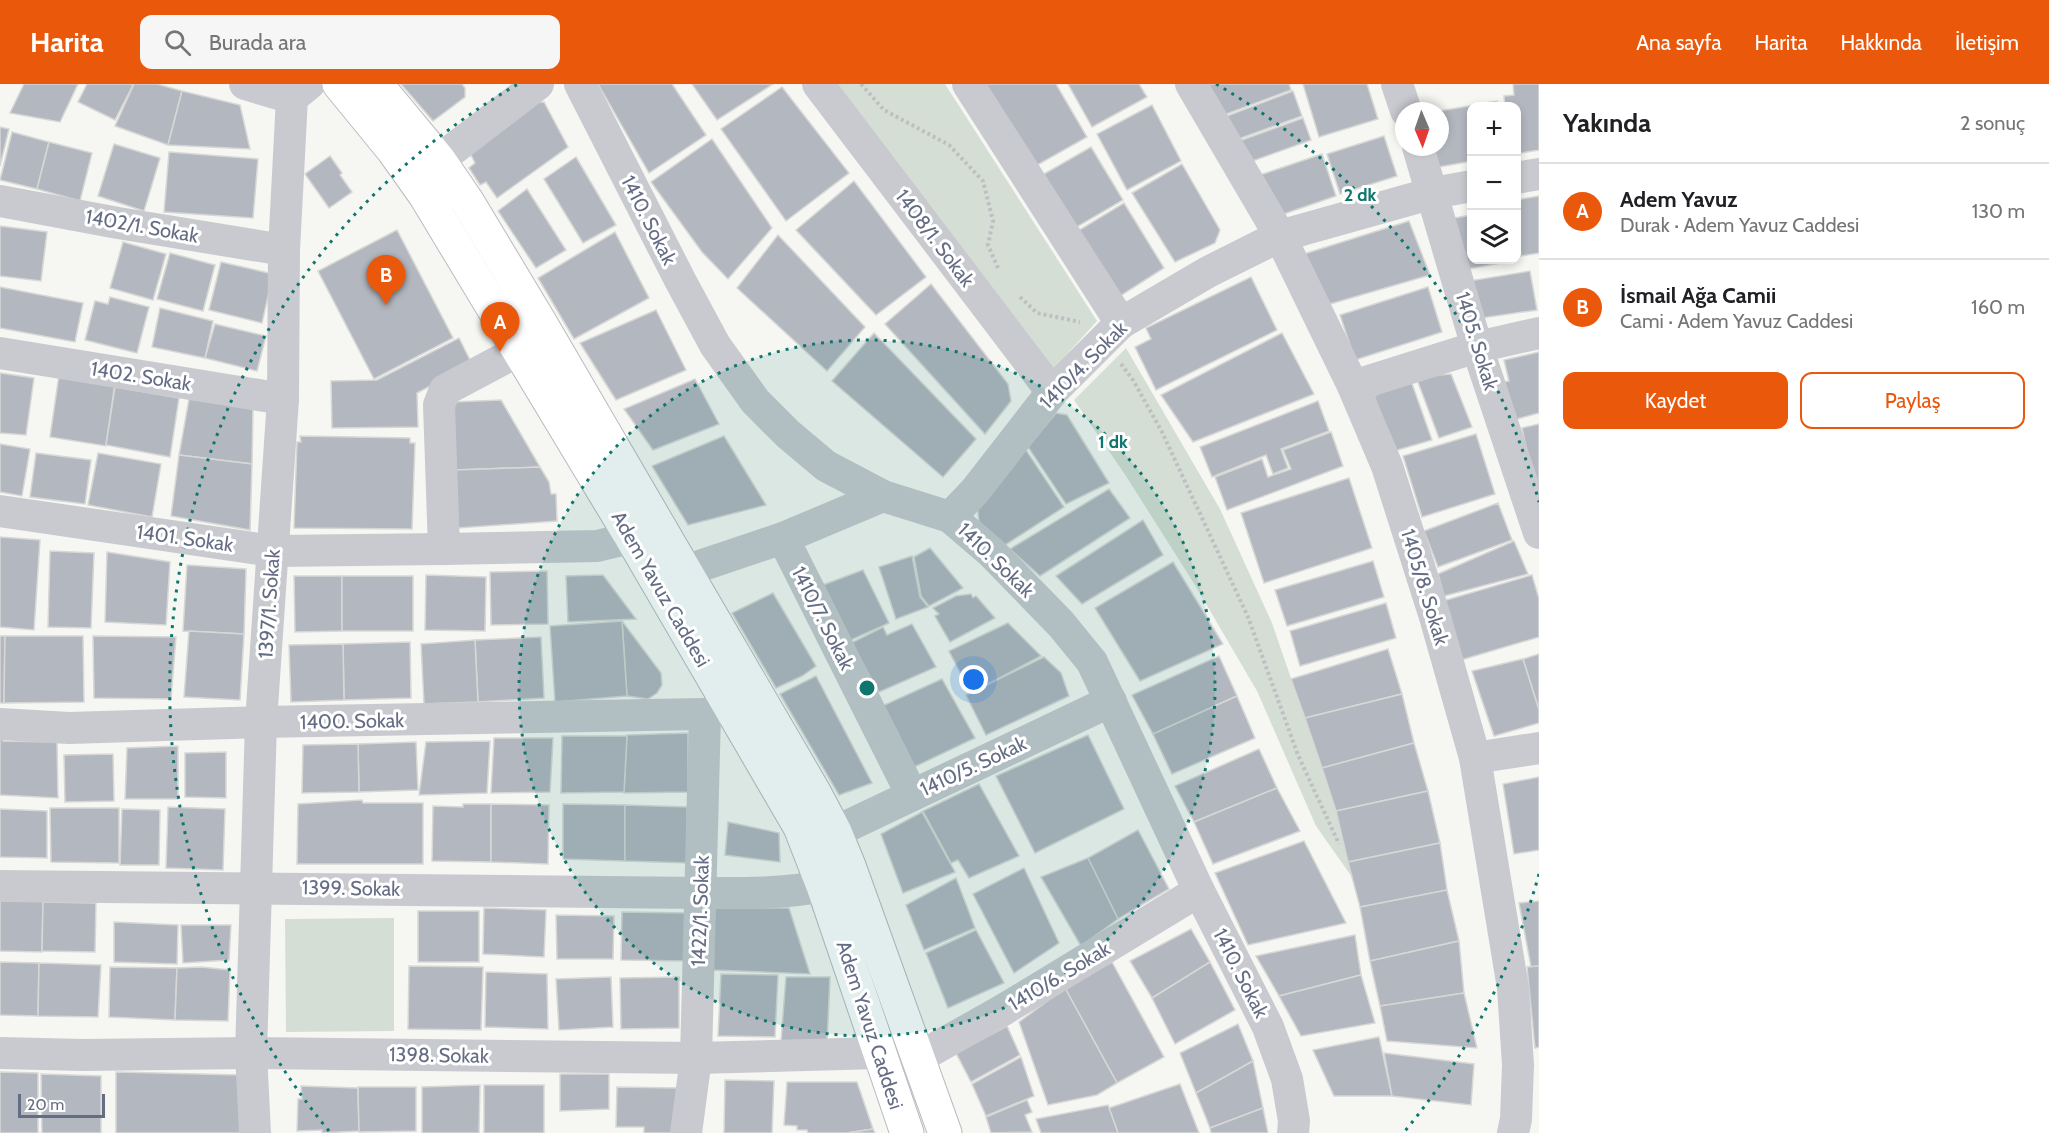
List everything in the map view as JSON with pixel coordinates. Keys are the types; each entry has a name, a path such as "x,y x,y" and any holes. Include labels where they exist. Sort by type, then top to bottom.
{"main road":[{"name":"Adem Yavuz Caddesi","path":"339,84 393,150 425,195 630,535 715,707 800,827 823,886 907,1133"},
{"name":"Adem Yavuz Caddesi","path":"376,84 439,160 467,201 760,697 835,832 945,1133"}],"street":[{"path":"245,84 301,91"},
{"path":"439,160 538,84"},
{"name":"1410. Sokak","path":"580,84 680,280 716,345 755,401 788,434 826,466 883,496 950,517 991,552 1062,624 1092,662 1198,891 1268,1027 1287,1079 1294,1121 1293,1133"},
{"name":"1408/1. Sokak","path":"818,84 1052,392"},
{"path":"968,84 1112,331"},
{"name":"1405/8. Sokak","path":"1191,84 1280,236 1353,386 1387,466 1435,617 1475,758 1513,988 1518,1065 1516,1119 1513,1133"},
{"path":"1397,84 1403,102"},
{"name":"1397/1. Sokak","path":"255,1133 251,1053 261,722 283,399 284,250 301,91"},
{"name":"1405. Sokak","path":"1421,156 1477,346 1537,523"},
{"path":"1521,177 1539,174"},
{"name":"1410/4. Sokak","path":"950,517 975,491 1052,392 1112,331 1208,272 1280,236 1433,193 1467,187"},
{"name":"1402/1. Sokak","path":"0,201 284,250"},
{"path":"1353,386 1477,346 1539,333"},
{"path":"444,549 439,405 445,390 520,350"},
{"name":"1402. Sokak","path":"0,353 283,399"},
{"path":"685,571 783,538 883,496"},
{"name":"1401. Sokak","path":"0,511 273,551 597,546 618,542 630,535"},
{"name":"1410/7. Sokak","path":"783,538 912,795"},
{"name":"1410/5. Sokak","path":"835,832 1111,701"},
{"name":"1400. Sokak","path":"0,724 69,728 715,707"},
{"name":"1422/1. Sokak","path":"686,1133 696,1058 701,893 715,707"},
{"path":"1475,758 1539,748"},
{"name":"1399. Sokak","path":"0,886 768,893 800,891 823,886"},
{"name":"1410/6. Sokak","path":"918,1058 1003,1010 1198,891"},
{"name":"1398. Sokak","path":"0,1053 251,1053 696,1058 879,1053"}],"path":[{"path":"861,84 884,110 948,145 983,181 993,221 988,245 999,271"},
{"path":"1017,293 1038,314 1112,331 1248,617 1298,755 1339,844"}],"shaded area":[{"path":"835,84 945,84 1097,321 1052,371"},
{"path":"1126,348 1220,509 1272,623 1366,897 1316,826 1257,691 1195,585 1126,476 1074,400"},
{"path":"394,918 394,1031 286,1032 285,919"}],"building":[{"path":"24,84 78,84 60,122 10,113"},
{"path":"87,84 133,85 115,120 78,102"},
{"path":"134,84 157,84 182,91 168,145 115,126"},
{"path":"401,84 462,84 465,88 465,97 433,121"},
{"path":"598,84 672,84 706,135 649,173"},
{"path":"692,84 773,84 717,120"},
{"path":"978,84 1056,84 1087,137 1032,168"},
{"path":"1068,84 1139,84 1147,97 1092,127"},
{"path":"1201,84 1289,84 1291,90 1221,116"},
{"path":"1303,84 1367,84 1378,119 1319,137"},
{"path":"1513,84 1539,84 1539,150 1521,153 1521,102 1505,102 1504,96 1514,95"},
{"path":"782,87 849,173 786,221 721,129"},
{"path":"182,91 240,105 250,149 168,145"},
{"path":"1293,91 1302,116 1236,140 1227,116"},
{"path":"544,102 568,147 497,198 486,182 480,185 469,168 475,163 467,147 523,103"},
{"path":"1152,105 1181,161 1127,190 1097,134"},
{"path":"1467,106 1467,162 1428,169 1426,156 1449,156 1449,109"},
{"path":"1303,118 1311,140 1247,163 1239,141"},
{"path":"0,127 9,129 0,166"},
{"path":"12,132 49,142 37,189 0,180"},
{"path":"1384,136 1397,176 1340,194 1327,154"},
{"path":"712,139 772,228 728,279 702,252 651,182"},
{"path":"49,142 92,153 80,201 37,189"},
{"path":"114,144 160,158 144,211 98,196"},
{"path":"1091,147 1123,200 1075,228 1044,174"},
{"path":"169,152 258,159 253,218 164,212"},
{"path":"1322,154 1336,196 1275,217 1260,175"},
{"path":"330,156 352,192 329,208 305,174"},
{"path":"576,157 616,225 583,243 544,179"},
{"path":"1182,164 1220,230 1215,243 1175,262 1132,193"},
{"path":"854,181 926,277 876,315 796,230"},
{"path":"527,189 566,250 536,268 498,211"},
{"path":"1539,196 1539,253 1521,256 1521,210 1521,199"},
{"path":"1124,203 1164,268 1117,298 1076,232"},
{"path":"1467,216 1467,264 1495,264 1458,271 1448,219"},
{"path":"1409,221 1430,275 1330,304 1304,254"},
{"path":"0,226 47,232 41,281 0,276"},
{"path":"397,230 453,338 374,379 318,271"},
{"path":"615,232 649,298 574,339 538,278"},
{"path":"778,235 865,327 827,371 737,288"},
{"path":"123,242 166,254 153,300 110,288"},
{"path":"170,253 215,265 203,311 157,299"},
{"path":"221,262 273,274 262,323 209,310"},
{"path":"1530,271 1537,310 1475,319 1469,281"},
{"path":"1251,277 1277,330 1156,390 1135,347 1151,339 1146,328"},
{"path":"931,284 1008,384 1011,401 985,434 885,324"},
{"path":"0,287 83,303 75,342 0,328"},
{"path":"1428,287 1442,332 1355,360 1340,315"},
{"path":"110,297 149,307 137,353 85,340 95,301 108,304"},
{"path":"160,308 213,321 205,358 152,347"},
{"path":"656,310 686,370 616,400 580,343"},
{"path":"215,324 266,336 257,371 205,358"},
{"path":"874,333 976,439 943,477 832,381"},
{"path":"1282,333 1314,394 1193,442 1161,395"},
{"path":"459,338 472,364 417,393 418,427 332,428 331,381 377,380"},
{"path":"1539,352 1539,413 1513,420 1504,382 1509,381 1504,360"},
{"path":"0,373 34,378 26,435 0,433"},
{"path":"1451,374 1472,427 1439,438 1416,377"},
{"path":"59,375 115,383 106,446 50,437"},
{"path":"1410,378 1432,440 1394,451 1374,396"},
{"path":"695,379 719,424 653,450 624,409"},
{"path":"115,387 179,398 170,457 106,445"},
{"path":"189,399 253,408 252,464 179,455"},
{"path":"501,400 540,467 456,470 453,402"},
{"path":"1318,401 1329,431 1281,449 1288,468 1273,474 1266,455 1212,477 1200,447"},
{"path":"1056,413 1067,415 1109,483 1066,504 1028,447"},
{"path":"1539,424 1539,489 1535,490 1522,428"},
{"path":"1331,432 1343,466 1227,510 1215,477 1262,459 1268,477 1291,469 1283,450"},
{"path":"1476,434 1495,494 1422,517 1403,456"},
{"path":"300,436 410,438 410,443 415,443 412,529 294,528 297,442 301,442"},
{"path":"724,436 766,505 688,525 652,466"},
{"path":"0,444 30,449 22,496 0,492"},
{"path":"1024,447 1064,507 1005,545 979,522 977,504"},
{"path":"36,453 91,460 85,504 30,497"},
{"path":"98,453 161,464 152,517 88,505"},
{"path":"179,455 252,464 250,530 171,516"},
{"path":"540,467 549,482 551,494 556,494 557,521 458,528 456,470"},
{"path":"1349,478 1372,548 1264,583 1241,513"},
{"path":"1109,489 1130,518 1040,576 1010,549"},
{"path":"1498,503 1512,540 1438,567 1424,531"},
{"path":"1143,520 1163,555 1082,604 1056,576"},
{"path":"0,537 40,540 34,630 0,627"},
{"path":"1514,541 1528,574 1444,596 1438,574"},
{"path":"930,548 963,588 929,606 921,596 914,557"},
{"path":"50,551 94,553 91,628 48,627"},
{"path":"107,552 170,562 166,625 105,622"},
{"path":"912,556 920,597 928,607 896,619 879,567"},
{"path":"1373,561 1384,597 1287,626 1275,590"},
{"path":"1173,562 1223,644 1140,681 1095,608"},
{"path":"187,565 246,569 244,634 183,631"},
{"path":"863,570 889,623 851,640 823,585"},
{"path":"547,571 548,624 491,625 490,572"},
{"path":"426,575 486,577 485,631 425,630"},
{"path":"603,575 636,619 568,622 566,576"},
{"path":"1532,575 1539,599 1539,637 1461,660 1443,601"},
{"path":"294,576 342,576 342,631 295,632"},
{"path":"342,576 413,576 413,631 342,631"},
{"path":"773,593 816,666 802,676 776,688 732,613"},
{"path":"971,594 973,598 976,596 995,618 950,642 935,616 939,614 933,608 956,596"},
{"path":"1386,603 1396,638 1300,666 1290,631"},
{"path":"622,621 661,673 662,685 657,693 648,699 627,696"},
{"path":"622,621 627,696 555,702 550,626"},
{"path":"1008,623 1041,656 971,693 949,651"},
{"path":"912,624 936,667 879,692 851,643 883,627 887,635"},
{"path":"189,631 244,634 240,700 184,697"},
{"path":"0,636 5,636 4,703 0,703"},
{"path":"5,636 83,636 84,702 4,703"},
{"path":"93,636 176,637 171,699 94,698"},
{"path":"541,637 544,698 478,702 475,640"},
{"path":"475,640 478,702 424,704 421,644"},
{"path":"410,642 411,698 344,700 343,644"},
{"path":"343,644 344,700 291,702 289,645"},
{"path":"1388,649 1402,694 1305,718 1291,679"},
{"path":"1539,654 1539,710 1523,659"},
{"path":"1219,656 1237,696 1153,734 1132,695"},
{"path":"1044,657 1061,673 1069,696 986,735 966,695"},
{"path":"1523,659 1539,710 1539,723 1494,736 1472,671"},
{"path":"816,676 872,783 839,795 780,694"},
{"path":"942,679 975,738 914,767 880,707"},
{"path":"1402,694 1414,743 1322,768 1305,718"},
{"path":"1237,696 1255,738 1172,774 1153,734"},
{"path":"688,733 688,792 624,793 627,735"},
{"path":"1088,735 1124,809 1035,853 996,776"},
{"path":"562,736 627,736 624,792 561,793"},
{"path":"0,738 3,741 57,742 58,798 0,795"},
{"path":"494,738 553,738 550,792 491,793"},
{"path":"490,741 487,793 419,795 426,742"},
{"path":"416,742 418,790 359,792 358,744"},
{"path":"1414,743 1428,791 1336,811 1322,768"},
{"path":"358,744 359,792 302,793 303,745"},
{"path":"178,746 178,799 125,799 127,748"},
{"path":"1259,749 1277,788 1194,822 1175,786"},
{"path":"226,752 226,798 185,797 185,753"},
{"path":"113,754 114,801 65,802 64,755"},
{"path":"1539,777 1539,850 1514,854 1503,784"},
{"path":"979,784 1019,856 969,878 958,860 951,863 923,811"},
{"path":"1277,788 1300,831 1213,864 1194,822"},
{"path":"1428,791 1440,843 1348,862 1336,811"},
{"path":"362,800 363,803 423,803 423,864 297,864 298,804"},
{"path":"463,804 491,804 491,862 432,861 433,806 463,807"},
{"path":"491,804 549,805 548,864 491,862"},
{"path":"563,804 625,805 625,861 563,859"},
{"path":"625,805 687,807 689,863 625,861"},
{"path":"168,807 225,809 223,870 166,868"},
{"path":"50,808 119,808 119,863 51,862"},
{"path":"0,809 47,811 47,858 0,857"},
{"path":"122,809 160,810 159,865 120,865"},
{"path":"922,812 955,872 903,893 881,834"},
{"path":"728,822 779,833 780,862 725,855"},
{"path":"1138,830 1169,889 1118,919 1088,858"},
{"path":"1304,841 1346,923 1248,945 1215,873"},
{"path":"1440,843 1447,890 1360,907 1348,862"},
{"path":"1088,858 1118,919 1081,946 1041,877"},
{"path":"1024,868 1059,943 1014,973 973,894"},
{"path":"956,878 975,928 924,950 906,905"},
{"path":"1447,890 1459,941 1370,961 1360,907"},
{"path":"0,899 43,900 42,952 0,951"},
{"path":"1539,901 1539,966 1531,967 1519,903"},
{"path":"43,902 96,903 95,952 42,951"},
{"path":"484,908 546,910 544,957 483,954"},
{"path":"714,908 789,908 810,974 712,970"},
{"path":"418,911 479,911 479,962 418,962"},
{"path":"622,912 689,913 688,961 621,960"},
{"path":"556,915 614,916 613,959 557,959"},
{"path":"114,922 178,925 177,964 114,962"},
{"path":"181,925 231,925 229,960 183,963"},
{"path":"1191,929 1210,962 1152,998 1130,961"},
{"path":"976,930 1004,983 948,1008 926,953"},
{"path":"1355,935 1361,975 1279,996 1256,956"},
{"path":"1459,941 1464,993 1380,1006 1370,961"},
{"path":"0,962 39,963 38,1016 0,1015"},
{"path":"1112,962 1164,1057 1117,1083 1065,988"},
{"path":"1210,962 1235,1010 1175,1044 1152,998"},
{"path":"39,963 101,965 98,1017 38,1016"},
{"path":"409,966 483,967 481,1030 408,1029"},
{"path":"1539,966 1539,1047 1535,1048 1527,967"},
{"path":"110,967 177,968 175,1020 109,1017"},
{"path":"201,967 230,970 228,1021 175,1020 177,968"},
{"path":"486,972 547,974 548,1029 485,1027"},
{"path":"721,974 778,975 775,1037 718,1036"},
{"path":"1361,975 1375,1023 1301,1036 1279,996"},
{"path":"611,977 613,1027 559,1030 556,979"},
{"path":"679,977 679,1028 621,1029 620,978"},
{"path":"786,977 830,977 827,1043 781,1041"},
{"path":"1065,988 1117,1083 1097,1095 1048,1105 1019,1022"},
{"path":"1464,993 1477,1048 1387,1041 1380,1006"},
{"path":"1238,1024 1253,1061 1196,1093 1180,1053"},
{"path":"1007,1026 1020,1055 971,1082 956,1053"},
{"path":"1379,1037 1392,1096 1334,1096 1313,1050"},
{"path":"1384,1053 1474,1064 1471,1105 1392,1096"},
{"path":"1021,1057 1034,1096 986,1116 972,1084"},
{"path":"1253,1061 1263,1108 1210,1128 1196,1093"},
{"path":"0,1072 38,1073 38,1133 0,1133"},
{"path":"116,1072 241,1075 242,1133 116,1133"},
{"path":"41,1074 101,1076 101,1133 42,1133"},
{"path":"560,1074 609,1074 609,1109 560,1111"},
{"path":"725,1080 774,1081 772,1133 724,1133"},
{"path":"787,1082 857,1082 873,1129 847,1133 808,1133 807,1130 797,1130 797,1126 784,1125"},
{"path":"1180,1084 1199,1133 1118,1133 1109,1108"},
{"path":"480,1085 479,1133 422,1133 422,1087"},
{"path":"484,1085 544,1085 544,1133 484,1133"},
{"path":"301,1086 358,1088 359,1131 322,1133 322,1130 297,1131 298,1099 302,1099"},
{"path":"358,1087 416,1087 416,1131 359,1132"},
{"path":"617,1087 677,1088 676,1133 644,1133 644,1127 616,1127"},
{"path":"1027,1100 1032,1112 1025,1115 1032,1132 991,1133 986,1117"},
{"path":"1108,1105 1118,1133 1041,1133 1036,1119"},
{"path":"1263,1108 1268,1133 1211,1133 1210,1128"},
{"path":"873,1129 875,1133 847,1133"}],"place":[{"name":"İsmail Ağa Camii","path":"386,305"},
{"name":"Adem Yavuz","path":"500,352"}]}
